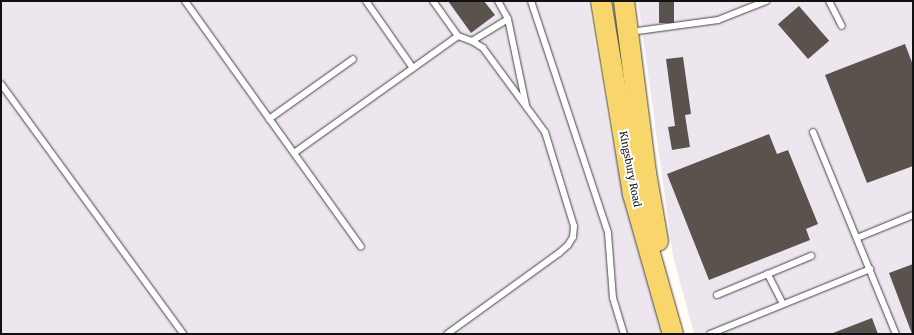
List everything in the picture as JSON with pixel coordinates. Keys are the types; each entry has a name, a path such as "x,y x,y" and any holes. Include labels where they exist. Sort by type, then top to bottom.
{"main road":[{"name":"Kingsbury Road","path":"601,1 633,194 674,334"},
{"path":"613,1 631,135 633,194"},
{"name":"Kingsbury Road","path":"624,1 646,173 674,334"}],"lane":[{"path":"185,1 361,247"},
{"path":"366,1 413,68"},
{"path":"433,1 458,36 472,41 483,48 544,132 574,226 573,237 568,245 559,254 447,334"},
{"path":"498,1 508,19 527,107"},
{"path":"531,1 608,233 613,298 624,334"},
{"path":"628,32 718,20 766,1"},
{"path":"829,1 842,26"},
{"path":"472,41 508,19"},
{"path":"294,153 458,36"},
{"path":"269,119 353,60"},
{"path":"1,84 183,334"},
{"path":"813,132 896,334"},
{"path":"857,238 913,215"},
{"path":"718,295 812,256"},
{"path":"710,334 870,269"},
{"path":"768,274 782,304"}],"shaded area":[{"path":"1,1 588,1 611,139 664,334 1,334"},
{"path":"638,1 913,1 913,334 694,334 673,256"}],"building":[{"path":"448,1 484,1 495,15 471,33"},
{"path":"659,1 674,1 674,23 659,23"},
{"path":"799,6 829,41 808,59 778,24"},
{"path":"905,44 913,65 913,166 867,183 825,75"},
{"path":"683,57 691,114 685,115 690,147 672,150 668,127 675,126 666,59"},
{"path":"769,134 777,154 788,150 818,224 806,229 810,240 709,280 667,174"},
{"path":"913,264 913,334 912,334 889,273"},
{"path":"872,318 878,334 833,334 833,333"}]}
